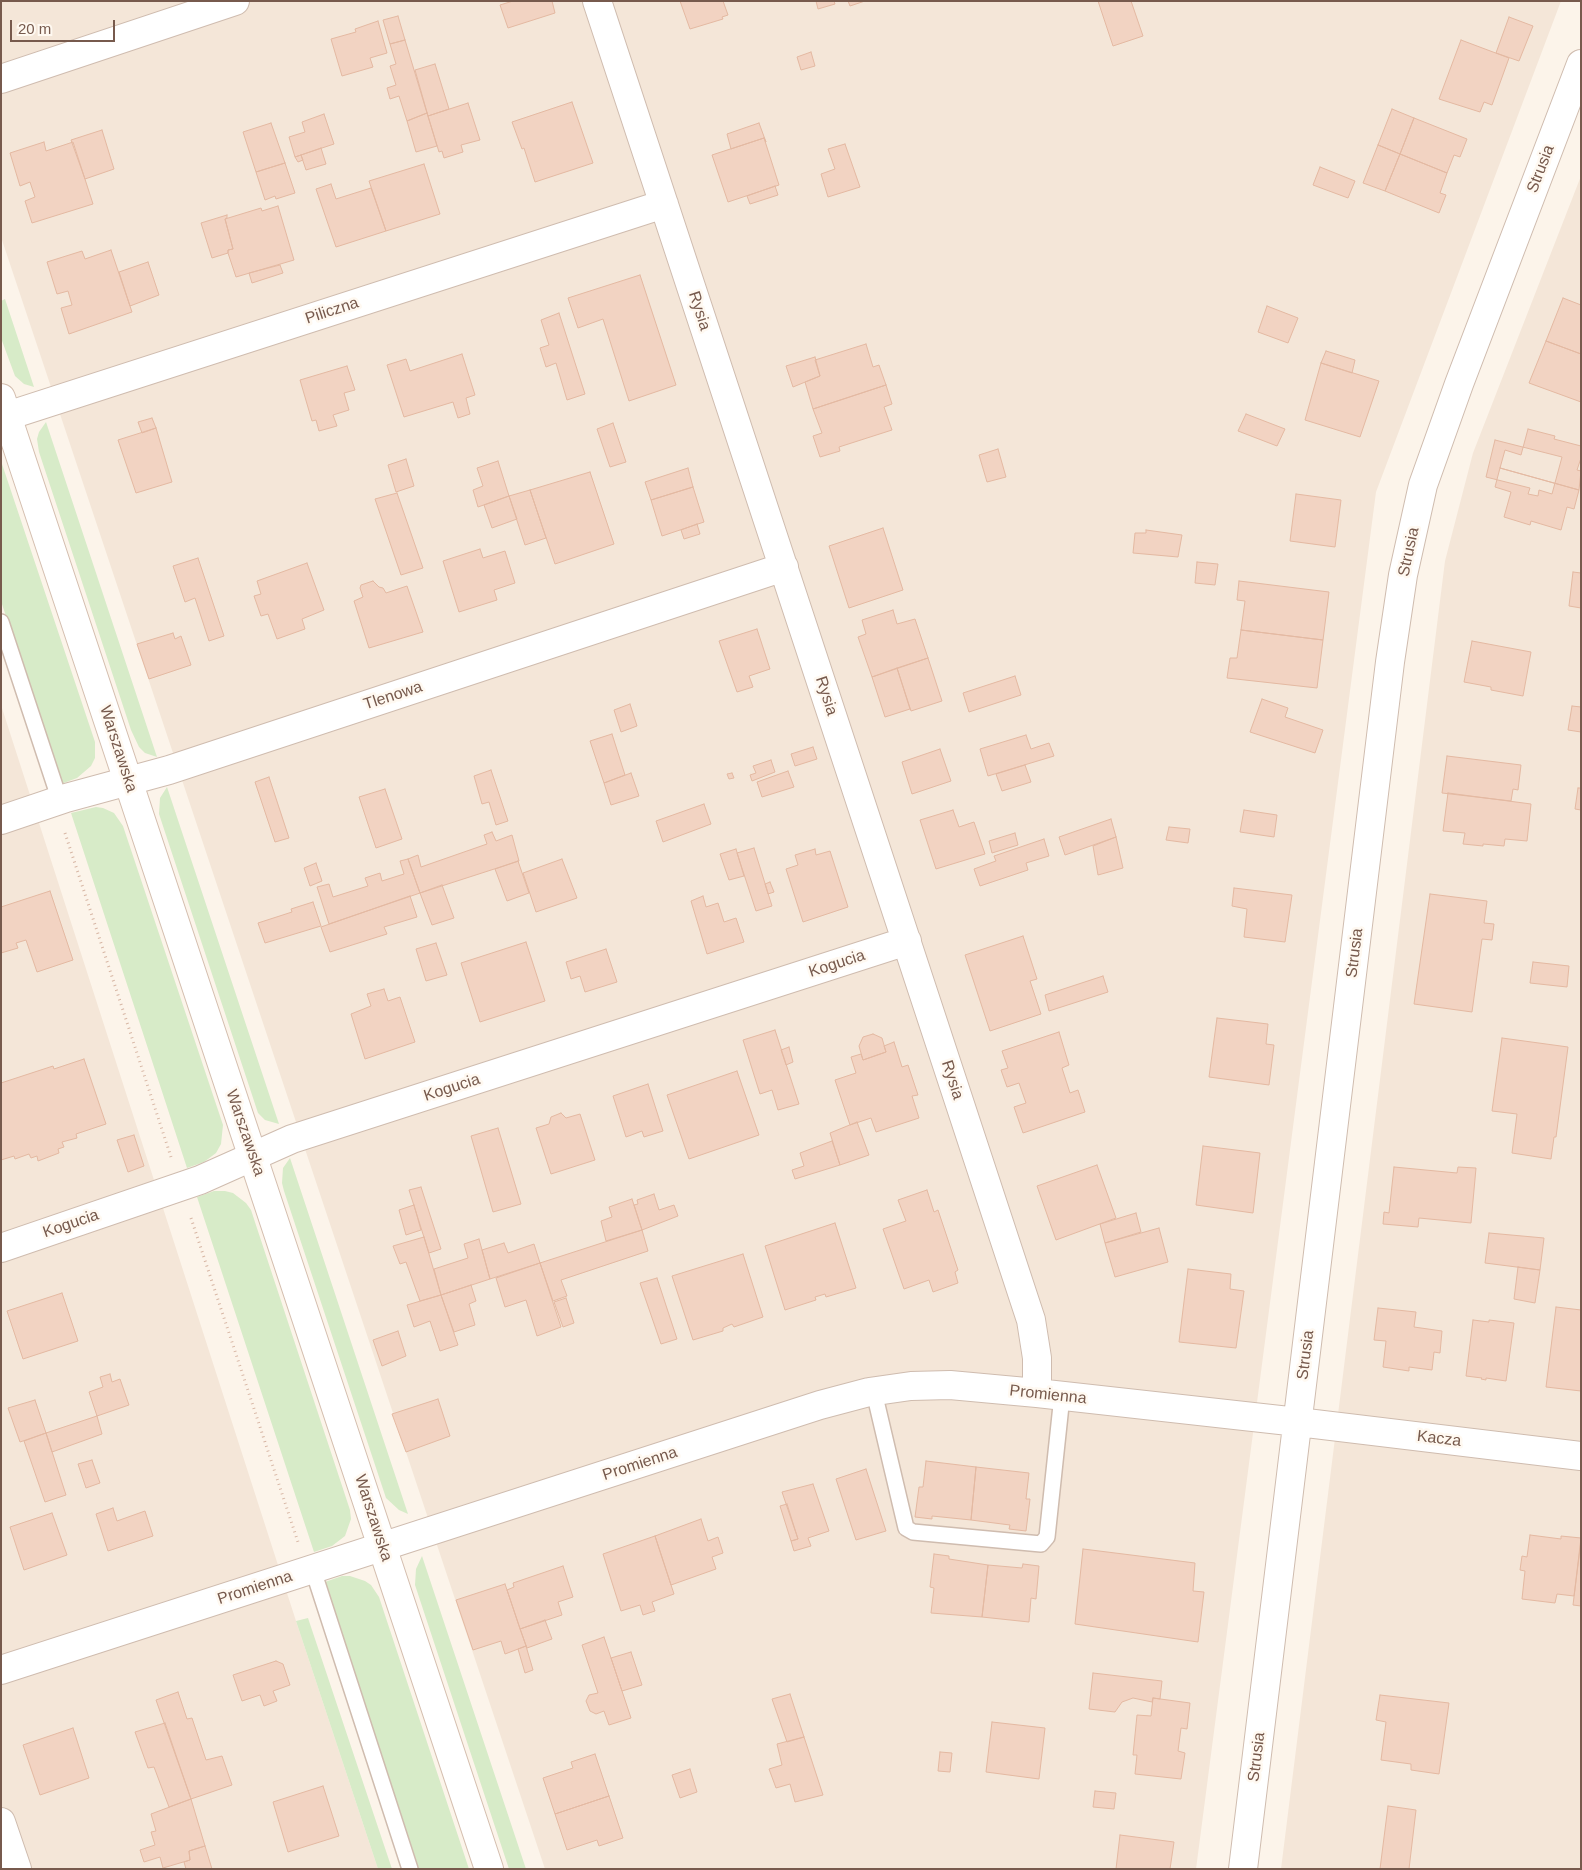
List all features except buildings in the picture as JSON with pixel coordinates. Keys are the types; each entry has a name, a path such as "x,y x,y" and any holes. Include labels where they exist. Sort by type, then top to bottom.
{"street":[{"path":"1,79 235,1"},
{"name":"Rysia","path":"597,1 1031,1320 1037,1358 1049,1395"},
{"name":"Strusia","path":"1243,1869 1389,672 1403,575 1423,485 1459,384 1581,64"},
{"name":"Piliczna","path":"3,411 664,204"},
{"name":"Warszawska","path":"3,411 128,781 489,1869"},
{"name":"Tlenowa","path":"1,820 60,800 169,770 784,567"},
{"name":"Kogucia","path":"1,1248 200,1180 292,1139 907,941"},
{"name":"Promienna","path":"1,1670 820,1405 874,1392 911,1386 950,1385 1298,1422"},
{"name":"Kacza","path":"1298,1422 1581,1456"},
{"path":"1,1822 17,1869"}],"lane":[{"path":"1,622 60,800"},
{"path":"874,1392 906,1528 913,1532 1041,1544 1047,1537 1049,1395"},
{"path":"313,1570 410,1869"}],"shaded area":[{"path":"1,1 1561,1 1376,492 1196,1869 545,1869 1,237"},
{"path":"1581,176 1581,1869 1281,1869 1445,561 1473,453"},
{"path":"1,705 296,1621 378,1869 1,1869"}],"green space":[{"path":"5,299 34,387 24,384 15,376 1,338 1,301"},
{"path":"46,422 157,757 145,753 139,747 131,730 39,452 37,439 39,432"},
{"path":"1,461 95,742 95,758 91,766 77,778 61,784 1,601"},
{"path":"167,787 279,1124 265,1120 258,1113 159,814 160,798"},
{"path":"96,807 114,813 123,826 223,1125 221,1144 216,1153 204,1162 187,1168 71,813"},
{"path":"290,1158 408,1514 399,1510 386,1498 284,1191 282,1183 283,1168"},
{"path":"214,1191 233,1193 246,1203 251,1210 350,1510 351,1519 345,1536 332,1546 314,1552 197,1197"},
{"path":"422,1556 526,1869 509,1869 415,1585 416,1569"},
{"path":"342,1576 350,1576 365,1581 371,1585 379,1597 469,1869 419,1869 325,1582"},
{"path":"308,1618 392,1869 378,1869 296,1621"}]}
